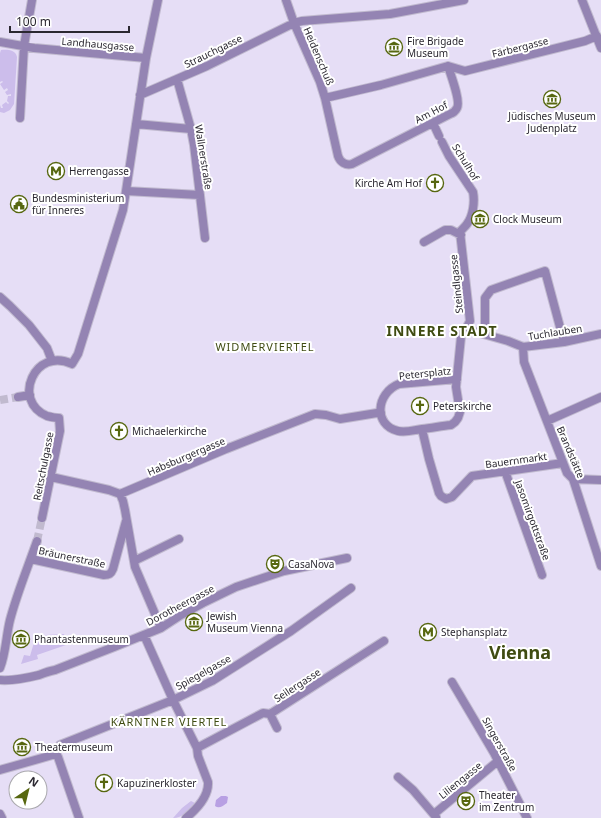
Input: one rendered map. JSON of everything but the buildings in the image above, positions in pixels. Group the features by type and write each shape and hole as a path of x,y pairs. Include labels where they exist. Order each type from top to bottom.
{"street":[{"path":"20,118 24,46 32,0"},
{"path":"18,397 30,395 30,380 33,374 43,364 61,360 72,364 78,354 122,210 146,58 158,0"},
{"name":"Heidenschuß","path":"286,0 294,23 320,82 325,98"},
{"name":"Strauchgasse","path":"140,95 294,23 302,21 390,14 464,0"},
{"path":"582,0 601,48"},
{"name":"Färbergasse","path":"448,66 465,71 584,41 597,36"},
{"name":"Landhausgasse","path":"0,42 34,48 146,58"},
{"path":"325,98 381,85 448,66"},
{"name":"Am Hof","path":"325,98 338,156 341,162 347,165 352,164 450,114 457,108 458,102 448,66"},
{"name":"Wallnerstraße","path":"177,79 194,145 205,238"},
{"name":"Schulhof","path":"433,123 448,156 473,192 475,199 472,214 460,232 461,235"},
{"path":"136,124 191,129"},
{"path":"126,191 200,195"},
{"path":"424,242 445,230 451,230 461,235"},
{"name":"Steindlgasse","path":"457,379 460,337 470,321 461,235"},
{"path":"485,334 485,298 491,290 544,270 564,342"},
{"path":"0,297 29,325 47,348 52,361"},
{"name":"Tuchlauben","path":"466,329 508,341 523,347 564,342 601,334"},
{"name":"Brandstätte","path":"523,347 524,362 567,473 572,479 601,566"},
{"name":"Petersplatz","path":"457,379 456,388 460,412 458,418 451,425 404,432 393,430 383,420 380,406 382,399 386,392 394,386 398,384 457,379"},
{"name":"Reitschulgasse","path":"30,395 34,406 38,410 49,417 59,418 60,431 42,518"},
{"path":"547,421 601,396"},
{"name":"Habsburgergasse","path":"120,494 226,449 316,414 340,419 381,413"},
{"name":"Bauernmarkt","path":"422,429 439,493 446,499 452,497 472,476 563,463"},
{"name":"Jasomirgottstraße","path":"505,472 542,575"},
{"path":"51,477 109,490 120,494 123,501 135,567 161,628"},
{"path":"572,479 601,480"},
{"name":"Bräunerstraße","path":"31,558 109,575 113,569 126,517"},
{"path":"592,539 601,538"},
{"path":"134,561 180,539"},
{"path":"0,668 12,614 37,541"},
{"name":"Dorotheergasse","path":"0,680 18,679 55,670 144,635 161,628 181,615 236,587 284,571 347,558"},
{"name":"Spiegelgasse","path":"56,754 60,745 173,700 212,681 291,631 351,588"},
{"path":"144,635 173,700 197,748 198,756 208,782 207,791 201,803 186,818"},
{"name":"Seilergasse","path":"197,748 263,712 270,714 384,641"},
{"name":"Singerstraße","path":"452,682 498,761 527,818"},
{"path":"270,714 278,728"},
{"path":"0,770 56,754 79,818"},
{"name":"Liliengasse","path":"435,816 498,761"},
{"path":"398,777 412,790 435,816"},
{"path":"0,814 2,818"}],"shaded area":[{"path":"1,50 13,51 17,57 14,104 10,110 4,113 0,112 0,105 1,108 3,108 2,105 6,102 8,104 9,103 7,101 8,96 11,96 11,94 7,95 5,92 8,90 7,88 4,90 0,84 3,82 0,82"},
{"path":"64,634 66,645 37,655 38,659 21,664 24,655 30,656 36,636 42,637 46,635"},
{"path":"221,796 228,797 227,803 221,807 216,807 216,800"},
{"path":"191,801 195,803 188,811 180,817 173,818 182,808"}],"tunnel":[{"path":"0,400 18,397"},
{"path":"37,541 42,518"}],"place":[{"name":"Fire Brigade Museum","path":"394,47"},
{"name":"Jüdisches Museum Judenplatz","path":"552,99"},
{"name":"Herrengasse","path":"56,171"},
{"name":"Kirche Am Hof","path":"435,183"},
{"name":"Bundesministerium für Inneres","path":"19,204"},
{"name":"Clock Museum","path":"480,219"},
{"name":"Peterskirche","path":"420,406"},
{"name":"Michaelerkirche","path":"119,431"},
{"name":"CasaNova","path":"275,564"},
{"name":"Jewish Museum Vienna","path":"194,622"},
{"name":"Stephansplatz","path":"428,632"},
{"name":"Phantastenmuseum","path":"21,639"},
{"name":"Theatermuseum","path":"22,747"},
{"name":"Kapuzinerkloster","path":"104,783"},
{"name":"Theater im Zentrum","path":"466,801"}],"district":[{"name":"INNERE STADT","path":"442,330"},
{"name":"WIDMERVIERTEL","path":"265,346"},
{"name":"Vienna","path":"520,652"},
{"name":"KÄRNTNER VIERTEL","path":"169,721"}]}
